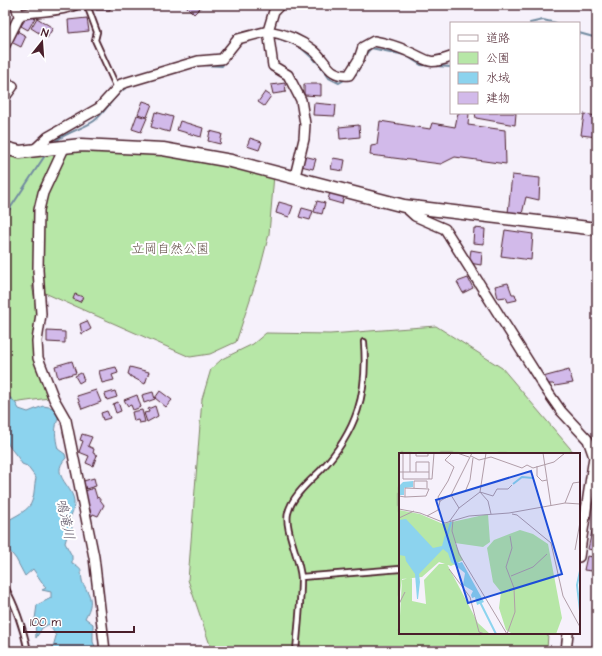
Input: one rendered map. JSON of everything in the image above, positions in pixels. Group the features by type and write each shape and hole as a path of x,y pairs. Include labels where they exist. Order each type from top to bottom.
{"street":[{"path":"5,44 19,16 16,5"},
{"path":"19,16 36,11 56,12 75,5"},
{"path":"280,5 274,11 268,36 273,66 288,74 301,100 305,124 295,176"},
{"path":"34,150 48,138 98,108 121,84 198,61 222,59 238,39 288,35 313,49 332,71 339,76 349,75 359,59 363,47 374,41 408,51 426,61 437,62 450,57"},
{"path":"5,97 12,86"},
{"path":"5,148 20,152 92,145 163,149 231,161 295,176 404,206 597,229"},
{"path":"61,147 43,193 39,210 38,270 41,314 37,341 38,358 54,398 66,420 94,557 105,651"},
{"path":"404,206 415,216 445,229 545,388 561,411 588,440 594,457 580,550"},
{"path":"566,651 568,634"}],"lane":[{"path":"87,5 97,32 95,40 117,88"},
{"path":"296,651 301,577 297,553 287,526 287,514 291,503 328,463 357,414 366,368 364,342"},
{"path":"301,577 399,569"},
{"path":"5,587 15,604 23,626 28,651"}],"green space":[{"name":"立岡自然公園","path":"70,149 119,151 190,158 274,175 269,234 260,269 236,342 210,354 190,357 32,286 37,308 37,325 49,398 5,404 5,152"},
{"path":"436,326 502,368 574,453 399,453 399,634 548,634 547,651 212,651 188,580 202,399 211,369 222,359 253,344 266,333 330,334"}],"water":[{"name":"鳴滝川","path":"5,393 15,402 19,409 28,412 43,406 55,408 59,416 57,420 56,440 58,449 65,454 66,458 61,464 61,476 71,492 74,504 70,518 73,531 67,536 65,543 72,556 72,563 81,570 82,582 90,597 90,607 85,618 93,624 93,642 97,651 45,651 53,647 56,636 49,624 42,628 36,638 35,619 37,605 51,598 51,592 42,590 46,588 33,569 25,576 16,559 5,545 7,521 22,512 31,504 34,495 36,478 27,466 22,464 6,441 4,427"}],"building":[{"path":"96,5 110,5 110,10 96,10"},
{"path":"185,5 201,5 202,6 194,14"},
{"path":"28,15 35,18 28,30 21,26"},
{"path":"37,18 53,28 47,38 31,28"},
{"path":"87,18 89,31 69,33 68,20"},
{"path":"17,31 26,36 21,47 11,42"},
{"path":"7,73 14,81 5,88 5,75"},
{"path":"285,83 286,92 273,94 271,85"},
{"path":"304,84 321,84 321,96 304,95"},
{"path":"265,92 271,96 264,106 258,102"},
{"path":"143,101 152,104 147,117 138,114"},
{"path":"314,103 336,105 335,116 313,115"},
{"path":"155,112 173,117 169,132 151,127"},
{"path":"458,114 469,114 468,125 505,130 506,164 455,157 441,164 370,155 371,146 377,145 380,121 430,129 432,123 455,127"},
{"path":"475,114 516,114 515,125 476,118"},
{"path":"584,114 597,116 597,137 581,135"},
{"path":"137,115 147,118 141,132 132,129"},
{"path":"180,121 203,128 201,137 177,130"},
{"path":"359,125 360,137 340,139 339,127"},
{"path":"210,131 222,134 220,144 208,141"},
{"path":"250,138 262,142 259,150 247,146"},
{"path":"304,156 316,159 313,169 301,166"},
{"path":"333,158 345,160 343,171 331,169"},
{"path":"512,175 540,178 539,200 526,197 522,214 508,213"},
{"path":"330,192 344,196 342,204 328,200"},
{"path":"317,201 325,203 322,214 314,212"},
{"path":"279,202 293,206 289,217 276,213"},
{"path":"302,208 313,211 310,220 299,217"},
{"path":"474,228 485,229 484,244 473,243"},
{"path":"505,230 533,234 531,260 501,256"},
{"path":"471,250 482,252 481,265 469,263"},
{"path":"468,278 473,288 463,293 457,282"},
{"path":"508,283 512,294 515,294 517,300 508,302 506,297 498,298 495,286"},
{"path":"75,294 83,297 80,302 73,299"},
{"path":"87,321 91,329 82,334 80,324"},
{"path":"47,331 65,332 65,343 47,342"},
{"path":"72,361 76,373 58,378 55,366"},
{"path":"116,367 118,373 112,375 114,380 102,383 99,371"},
{"path":"130,367 149,372 145,384 128,374"},
{"path":"569,370 573,383 555,386 553,384 546,384 543,377"},
{"path":"81,373 84,380 79,383 75,376"},
{"path":"96,390 101,402 82,409 77,396"},
{"path":"115,391 117,397 107,400 105,394"},
{"path":"160,391 172,400 166,407 155,398"},
{"path":"153,392 155,399 144,403 142,395"},
{"path":"137,395 141,407 133,410 131,405 128,406 124,400"},
{"path":"118,402 121,411 116,413 113,404"},
{"path":"155,406 158,416 147,422 144,413 149,412 148,409"},
{"path":"142,410 145,422 139,423 138,420 134,421 132,412"},
{"path":"107,411 110,418 103,420 101,413"},
{"path":"82,434 92,437 88,446 94,449 93,453 97,455 93,466 86,463 89,456 79,452 83,441 80,440"},
{"path":"94,478 96,486 82,490 80,482"},
{"path":"94,488 97,498 98,497 104,505 98,516 93,514 92,516 90,515 91,513 86,499 79,493"},
{"path":"592,531 597,532 597,551 588,549"},
{"path":"587,556 594,557 592,571 584,570"}],"waterway":[{"path":"534,22 543,20 552,22"},
{"path":"580,33 597,38"},
{"path":"275,37 299,46 319,64 329,78 339,83 348,78"},
{"path":"365,55 371,48 405,55 421,65 450,67"},
{"path":"202,65 222,66 226,60"},
{"path":"352,76 356,74 361,64"},
{"path":"135,84 184,70"},
{"path":"53,144 56,140 66,134 84,127 94,121 118,94 127,87"},
{"path":"5,216 46,154"}]}
